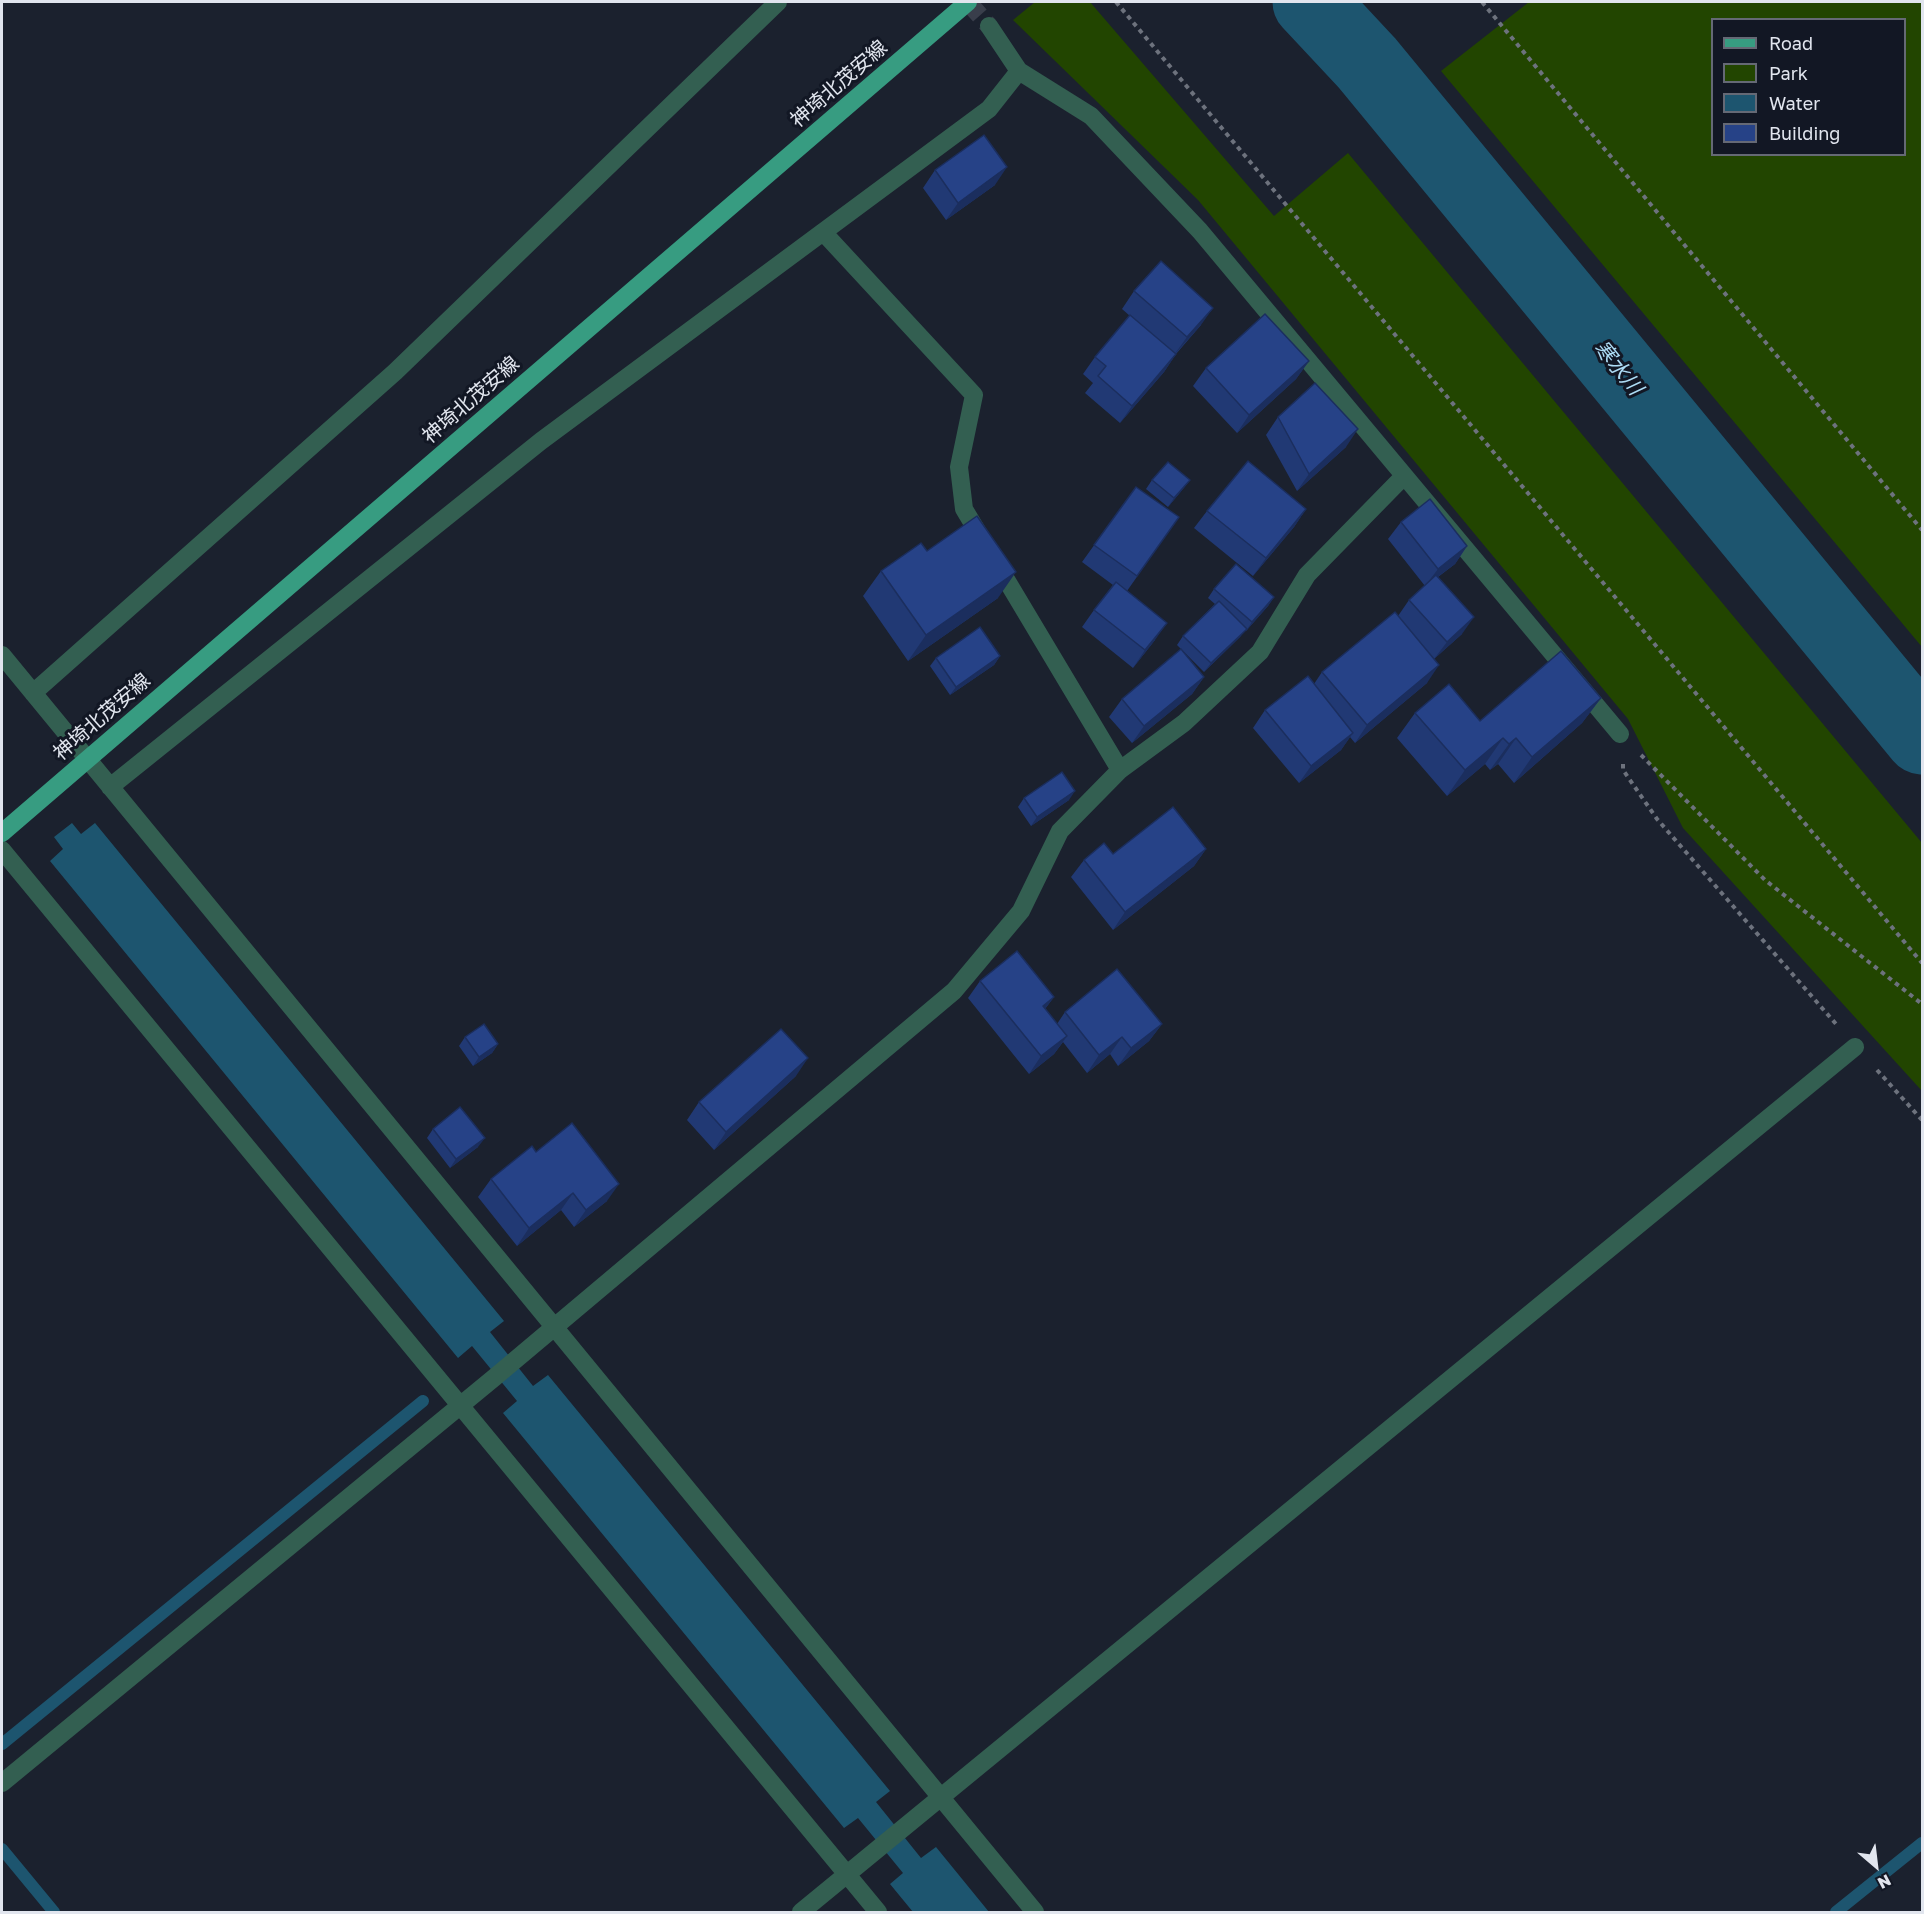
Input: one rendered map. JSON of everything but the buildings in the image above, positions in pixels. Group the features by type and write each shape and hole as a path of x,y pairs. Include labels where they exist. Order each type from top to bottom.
{"main road":[{"name":"神埼北茂安線","path":"2,833 968,2"}],"street":[{"path":"33,693 395,372 778,2"},
{"path":"989,26 1019,71 1091,116 1200,231 1403,477 1491,578 1620,734"},
{"path":"110,787 541,441 989,109 1019,71"},
{"path":"823,232 974,395 959,467 964,509 1120,770"},
{"path":"2,1783 495,1377 554,1325 954,991 1021,911 1060,831 1120,770 1184,723 1260,652 1307,575 1403,477"},
{"path":"2,655 1035,1912"},
{"path":"2,850 878,1912"},
{"path":"801,1912 1855,1047"}],"path":[{"path":"1116,2 1923,963"},
{"path":"1482,2 1923,530"},
{"path":"1620,734 1765,880 1923,1004"},
{"path":"1620,734 1623,770 1658,819 1855,1047 1923,1120"}],"green space":[{"path":"1035,2 1090,2 1274,216 1348,153 1922,843 1922,1091 1683,828 1628,719 1198,200 1013,20"},
{"path":"1529,2 1922,2 1922,647 1441,71"}],"water":[{"path":"72,823 81,834 95,823 504,1321 490,1332 533,1386 548,1375 890,1791 876,1802 921,1858 936,1847 989,1912 913,1912 890,1884 903,1873 858,1818 844,1828 503,1413 517,1401 472,1346 458,1358 50,861 63,849 54,837"}],"waterway":[{"name":"寒水川","path":"1310,2 1367,63 1922,737"},
{"path":"2,1744 423,1401"},
{"path":"1836,1912 1922,1843"},
{"path":"2,1849 54,1912"}],"tunnel":[{"path":"968,2 989,26"}]}
